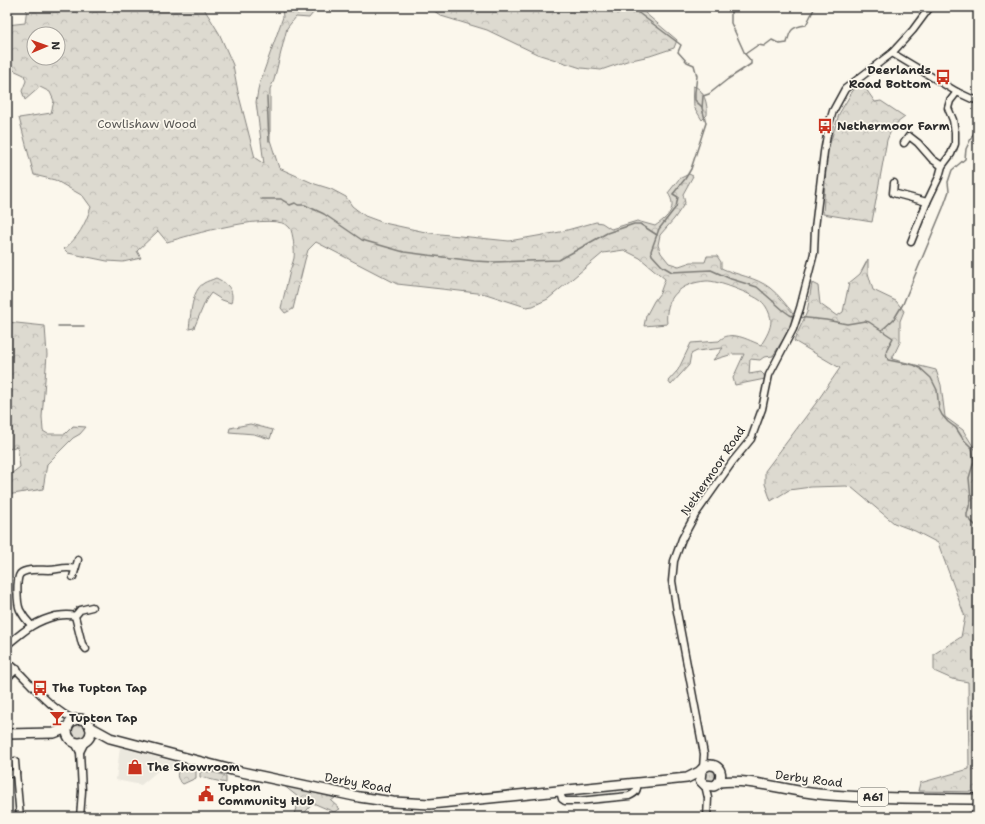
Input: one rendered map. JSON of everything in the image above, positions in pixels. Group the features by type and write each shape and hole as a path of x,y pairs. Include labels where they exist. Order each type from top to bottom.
{"highway":[{"path":"7,734 54,733 73,741 87,741 91,733 90,727 85,721 80,719 54,733"},
{"path":"70,724 67,734 73,741"},
{"name":"Derby Road","path":"90,727 110,738 232,770 359,797 393,802 430,804 687,778"},
{"name":"Derby Road","path":"87,741 110,738"},
{"path":"715,766 721,772 721,776 710,784 700,777 705,768 715,766"},
{"name":"A61","path":"687,778 705,768"},
{"name":"Derby Road","path":"721,772 734,780"},
{"name":"A61","path":"687,778 710,784"},
{"name":"Derby Road","path":"710,784 734,780 818,794 978,800"}],"street":[{"name":"Nethermoor Road","path":"705,768 704,754 672,581 674,561 682,539 702,505 751,439 762,409 769,375 793,329 814,253 815,228 823,159 829,124 833,111 846,89 892,53 913,30 930,7"},
{"path":"892,53 957,92 972,99 978,100"},
{"path":"911,242 939,177 942,166 951,154 955,144 954,126 948,108 950,101 957,92"},
{"path":"904,143 909,136 918,143 932,159 942,166"},
{"path":"894,183 893,193 927,202"},
{"path":"73,577 78,560"},
{"path":"31,626 18,606 18,580 20,574 24,571 48,570 61,567 75,569"},
{"path":"14,569 20,574"},
{"path":"75,616 80,610 92,607"},
{"path":"7,645 31,626 44,619 66,614 75,616"},
{"path":"75,616 84,647 75,649"},
{"path":"7,661 64,715 70,724"},
{"path":"7,678 17,669"},
{"path":"73,741 80,752 82,791 80,817"},
{"path":"80,752 87,741"},
{"path":"15,761 20,817"},
{"path":"7,774 16,773"},
{"path":"707,817 710,784"}],"shaded area":[{"path":"120,747 177,763 176,769 159,770 141,785 116,780"}],"green space":[{"name":"Cowlishaw Wood","path":"27,7 203,7 219,33 233,65 238,92 255,158 264,164 256,102 259,85 283,17 282,8 304,7 313,13 309,18 296,17 287,28 274,80 270,89 270,140 279,168 315,184 331,189 346,197 352,206 365,216 384,223 430,233 509,241 560,232 596,222 602,223 611,229 637,221 655,226 667,216 672,208 671,198 668,193 679,179 689,174 693,176 683,194 685,203 660,235 658,245 661,253 669,263 679,266 691,262 705,262 707,256 717,256 721,262 721,268 759,281 773,291 793,313 791,326 773,356 764,357 760,360 750,359 749,374 761,372 765,379 735,385 733,378 744,354 733,354 713,360 723,348 697,351 691,354 689,365 671,385 668,381 678,370 691,343 719,341 728,336 734,336 745,338 761,345 771,323 768,309 763,303 757,298 726,285 711,281 697,282 682,288 671,299 668,306 667,324 644,326 646,316 660,293 665,279 640,258 624,250 603,253 548,299 533,306 526,307 486,294 397,284 316,242 308,250 293,309 285,313 281,308 294,258 293,238 290,228 282,223 268,221 251,222 211,230 167,242 158,231 137,251 141,258 123,262 107,261 68,253 64,249 80,231 91,207 83,196 55,180 34,175 19,118 51,113 54,101 50,92 40,87 25,100 22,91 26,81 24,75 7,67 7,25 25,23"},
{"path":"429,7 638,7 677,40 674,48 650,56 627,61 601,70 581,68 537,54 487,30 441,16"},
{"path":"861,82 875,102 881,101 905,117 893,126 887,140 872,222 823,214 827,153 839,114 852,92"},
{"path":"693,86 697,87 703,93 706,102 707,115 702,120 694,107"},
{"path":"868,259 868,273 873,290 896,301 904,311 900,321 900,342 892,359 936,370 941,385 945,417 963,430 978,454 978,792 918,791 920,783 969,769 968,682 952,679 934,671 934,654 961,637 965,617 938,543 915,531 894,523 851,487 811,487 789,490 771,501 765,484 765,471 816,403 840,368 794,341 807,312 812,283 818,286 820,304 837,316 843,312 849,283 860,274"},
{"path":"216,278 224,282 231,291 231,303 222,300 211,293 206,300 194,328 189,329 192,304 196,292 204,283"},
{"path":"7,322 45,326 47,355 42,417 43,431 48,434 65,434 73,426 86,427 47,464 43,489 7,495 7,477 20,467 17,446 7,450"},
{"path":"250,424 273,430 270,439 254,434 229,432 230,428"},
{"path":"79,723 85,726 88,732 85,738 79,741 73,738 70,732 73,726"},
{"path":"188,766 196,768 196,778 183,784 179,781 177,776 178,771 179,769"},
{"path":"710,768 718,772 715,782 705,782 703,773"},
{"path":"202,771 226,776 226,783 200,777 200,773"},
{"path":"283,785 335,798 331,801 340,809 334,812 313,803 302,816 293,817 298,797"}],"waterway":[{"path":"617,7 617,10 623,9 636,11 681,45 678,52 687,62 694,65 697,76 695,100 702,107"},
{"path":"731,7 731,23 745,54"},
{"path":"795,317 783,310 757,287 731,279 711,270 672,272 662,266 652,255 651,251 659,229 676,207 678,197 673,194 691,169 706,123 702,108 703,96 709,94 751,64 751,61 745,54 758,45 764,46 772,40 780,44 787,43 792,30 806,25 815,7"},
{"path":"267,97 269,141"},
{"path":"882,330 894,319 903,304 943,208 949,191 948,182 952,170 965,159 966,149 978,124"},
{"path":"261,199 281,199 290,205 295,203 298,205 305,205 324,214 362,240 404,252 474,261 494,262 559,260 607,233 634,224 640,224 657,235"},
{"path":"798,317 847,324 865,321 869,322 893,338 888,346 888,360 914,365 920,368 931,378 937,390 939,409 942,415 956,428 963,439 972,448 974,461 969,478 971,499 967,517 978,528"},
{"path":"58,326 84,326"},
{"path":"967,817 967,814 978,809"}],"place":[{"name":"Deerlands Road Bottom","path":"943,77"},
{"name":"Nethermoor Farm","path":"825,126"},
{"name":"The Tupton Tap","path":"40,688"},
{"name":"Tupton Tap","path":"57,718"},
{"name":"The Showroom","path":"135,767"},
{"name":"Tupton Community Hub","path":"206,794"}]}
